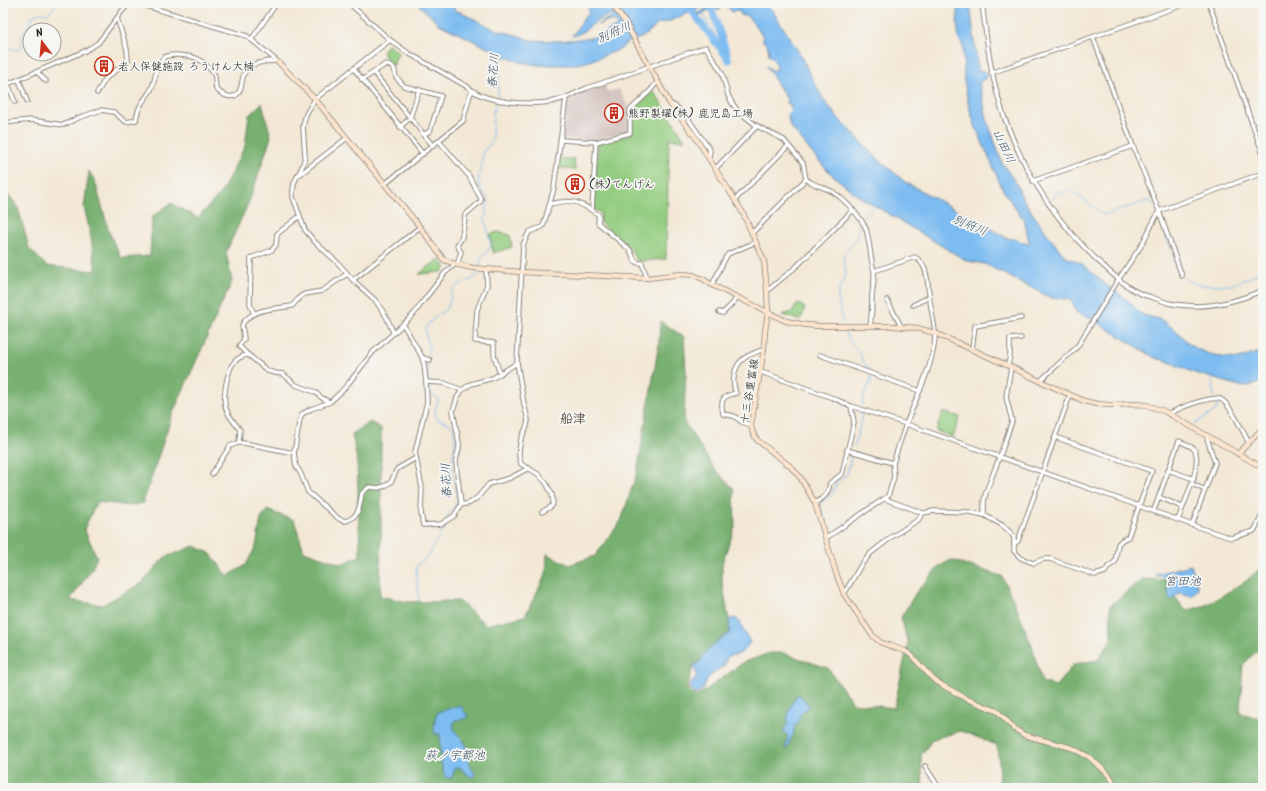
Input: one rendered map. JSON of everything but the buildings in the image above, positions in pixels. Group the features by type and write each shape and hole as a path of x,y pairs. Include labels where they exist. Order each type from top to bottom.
{"street":[{"path":"3,86 86,51 98,43 123,10 136,3 246,36 277,61 315,99 420,227 444,260 473,268 521,272 647,278 673,275 693,276 703,279 712,285 786,320 806,325 901,326 917,328 935,333 1010,366 1070,395 1096,404 1146,405 1164,411 1263,468"},
{"path":"251,40 277,3"},
{"path":"346,3 351,4 390,40 408,53 414,55 440,72 468,86 472,91 484,96 510,102 550,102 566,98 576,92 706,47 722,73 728,95 732,104 738,111 757,126 784,140 803,163 806,179 812,184 834,192 854,210 863,222 866,230 875,277 872,292 873,305 870,326"},
{"name":"十三谷重富線","path":"611,3 637,44 670,104 694,134 735,200 764,261 768,312 761,372 751,424 752,431 757,440 797,473 815,503 836,573 844,594 872,635 880,642 905,651 911,655 933,679 967,699 997,711 1015,729 1024,735 1067,746 1080,752 1098,764 1111,778 1116,788"},
{"path":"982,3 988,54 1004,118 1033,181 1048,204 1095,259 1118,280 1136,292 1169,303 1197,306 1226,303 1263,290"},
{"path":"992,73 1188,3"},
{"path":"1209,3 1263,154"},
{"path":"97,93 106,78 128,61 127,49 117,18"},
{"path":"1093,37 1182,276"},
{"path":"390,40 315,99 306,114 303,126 305,156 303,165 294,183 293,197 305,230 311,238 375,300 386,316 393,332"},
{"path":"3,123 31,120 63,125 101,110 114,112 123,120 131,122 136,120 142,102 147,97 153,86 160,62 165,57 171,55 197,58 213,73 216,89 224,96 230,97 238,93 240,90 243,75 250,66 277,61"},
{"path":"362,80 386,64 394,68 396,77 404,86 441,96 430,131 424,135"},
{"path":"354,69 423,154"},
{"path":"38,72 46,81"},
{"path":"374,73 433,146"},
{"path":"19,80 27,101"},
{"path":"560,140 596,142 630,133 630,110 658,82"},
{"path":"8,84 15,102"},
{"path":"400,127 410,118 419,90"},
{"path":"385,184 463,121 472,91"},
{"path":"542,512 552,506 552,494 546,483 538,474 521,464 518,456 521,439 528,426 517,364 522,245 529,232 542,227 550,204 554,188 566,98"},
{"path":"716,168 757,126"},
{"path":"298,176 347,138"},
{"path":"416,458 397,469 391,482 385,486 378,488 369,487 362,493 360,509 350,520 346,522 339,519 308,492 303,478 296,466 294,453 302,414 330,402 348,384 373,352 414,314 446,273 458,262 461,252 458,245 462,237 465,215 481,201 481,199 469,176 439,141"},
{"path":"592,210 596,142"},
{"path":"735,200 788,146"},
{"path":"1033,181 1133,146"},
{"path":"1040,381 1077,347 1118,280 1142,246 1158,211 1263,173"},
{"path":"752,233 806,179"},
{"path":"550,204 572,201 584,204 599,215 598,223 630,250 635,261 642,263 647,278"},
{"path":"767,291 797,266 854,210"},
{"path":"254,314 250,304 251,258 272,250 276,245 277,234 300,216"},
{"path":"353,280 420,227"},
{"path":"712,285 728,254 756,242"},
{"path":"826,538 888,496 894,477 893,462 934,351 935,333 926,269 921,261 915,258 874,271"},
{"path":"485,268 487,285 477,310 476,341 494,343 494,354 500,374"},
{"path":"330,402 315,392 296,385 283,374 268,371 247,355 239,346 244,339 242,325 248,317 266,310 292,306 301,296 322,291 347,274"},
{"path":"719,312 723,313 737,297"},
{"path":"913,305 929,297"},
{"path":"887,300 901,326"},
{"path":"972,349 975,326 1021,318"},
{"path":"403,324 424,358 427,402 415,452 422,488 421,513 423,525 441,524 454,516 461,505 456,460 460,448 453,411 457,398 462,390 471,384 493,378 517,364"},
{"path":"984,515 984,501 986,492 1012,421 1006,397 1010,366 1010,339 1021,338"},
{"path":"751,424 742,422 734,416 723,414 721,405 723,399 730,394 736,393 734,387 735,374 741,361 764,349"},
{"path":"239,443 240,430 229,416 225,407 225,395 229,373 232,366 241,356 247,355"},
{"path":"820,355 920,390"},
{"path":"424,358 430,360"},
{"path":"761,372 851,406 1000,456 1231,538 1254,531 1263,514"},
{"path":"426,382 444,383 462,390"},
{"path":"1014,544 1018,541 1070,395"},
{"path":"1169,414 1178,409 1207,400 1220,399 1224,401 1231,410 1248,443"},
{"path":"815,503 825,497 829,491 830,483 842,474 854,422 851,406"},
{"path":"1238,454 1263,428"},
{"path":"1192,525 1215,463 1206,435"},
{"path":"885,499 923,513 934,511 969,512 984,515 1009,531 1014,538 1014,551 1019,557 1028,562 1033,563 1044,559 1050,559 1095,575 1105,572 1108,567 1115,562 1118,544 1128,537 1152,471 1055,437"},
{"path":"1154,510 1179,441 1193,449 1197,456 1194,479 1178,520"},
{"path":"212,474 230,446 239,443 294,453"},
{"path":"847,450 893,462"},
{"path":"461,505 470,503 478,497 489,484 510,478 529,468"},
{"path":"1168,470 1194,479"},
{"path":"1192,484 1205,490"},
{"path":"1159,497 1182,507"},
{"path":"844,594 861,565 871,553 893,536 918,520 923,513"},
{"path":"925,766 939,788"}],"shaded area":[{"path":"604,84 607,92 619,89 629,109 628,132 593,141 562,139 568,100 571,96"}],"green space":[{"path":"388,45 400,53 395,59 394,65 390,66 382,50"},
{"path":"652,91 685,140 669,139 666,259 642,261 636,260 631,249 600,223 601,213 594,209 598,142 632,134 630,122 631,111"},
{"path":"262,103 271,137 249,202 226,252 232,281 172,415 143,503 130,506 97,502 84,529 97,557 92,569 70,600 102,605 142,583 164,558 194,546 210,553 228,576 246,565 256,546 261,519 267,510 294,520 304,551 341,564 360,556 357,461 352,434 370,422 381,428 380,596 408,602 459,601 486,625 525,616 546,574 547,554 569,565 595,556 621,521 637,472 659,343 660,321 684,337 686,372 684,422 714,468 734,489 735,527 722,563 722,581 730,632 719,640 706,653 701,661 694,664 687,687 695,697 744,662 770,653 783,653 828,668 853,703 894,708 908,644 901,617 917,591 940,566 951,560 1002,576 1033,649 1042,682 1056,686 1074,664 1098,660 1111,639 1110,606 1142,579 1167,580 1168,593 1172,600 1175,597 1186,611 1206,605 1245,582 1263,566 1263,644 1243,665 1240,713 1263,719 1263,788 998,788 1000,774 997,745 961,731 933,739 921,755 923,788 3,788 3,188 18,207 29,248 47,266 96,271 90,232 84,207 89,171 95,181 109,232 121,258 150,256 152,217 171,203 198,218 222,191 245,146 249,115"},
{"path":"560,158 574,159 575,170 559,168"},
{"path":"498,232 510,235 512,247 493,253 490,234"},
{"path":"439,259 444,264 445,268 442,272 419,274"},
{"path":"798,303 805,308 802,317 799,320 782,315 792,312"},
{"path":"943,412 960,417 953,437 936,431"}],"water":[{"path":"421,3 450,3 456,11 461,12 494,29 529,40 557,41 591,38 619,25 614,21 607,21 597,25 622,10 622,8 596,22 579,34 572,36 589,12 588,9 590,6 601,3 765,3 772,10 798,51 823,99 839,119 876,157 905,182 1007,238 1027,244 1030,243 1024,218 1020,215 1003,190 976,128 969,107 964,81 963,46 959,40 956,3 970,3 978,71 985,71 987,77 979,83 987,119 1002,163 1016,183 1022,197 1035,217 1054,243 1066,257 1081,263 1105,284 1130,302 1137,311 1143,315 1165,322 1197,349 1214,356 1238,359 1263,350 1263,381 1244,387 1192,372 1167,361 1155,358 1092,319 1076,312 1073,303 1068,299 1051,298 985,264 967,261 857,195 829,172 790,126 788,117 791,109 790,105 787,103 787,99 766,66 772,70 777,70 773,58 769,55 768,46 763,41 763,36 753,22 745,15 742,16 739,11 732,12 726,6 720,7 720,10 712,9 698,16 694,16 706,9 704,6 670,21 658,24 643,37 626,43 621,49 598,58 583,63 567,65 538,65 520,62 504,56 501,60 497,52 439,24 419,5"},
{"name":"宮田池","path":"1191,565 1198,588 1192,596 1179,593 1172,600 1169,600 1167,580 1164,577 1156,576 1156,574"},
{"path":"733,618 737,619 750,642 742,652 728,657 724,667 720,668 707,679 704,688 695,695 690,686 697,675 694,668 695,665 701,661 703,655 728,634 730,631 729,620"},
{"path":"798,694 805,700 809,707 801,713 786,750 785,747 788,736 783,731 788,724 790,708"},
{"name":"萩ノ宇都池","path":"461,705 464,712 468,715 466,719 455,720 454,727 464,742 475,776 473,778 458,767 455,768 452,778 448,778 445,777 441,763 440,734 435,734 434,728 438,712"}],"waterway":[{"path":"3,46 17,50 23,47 22,37 32,16 40,13 48,14 57,3"},
{"name":"別府川","path":"710,3 727,54"},
{"name":"別府川","path":"685,8 688,6 729,60"},
{"path":"699,7 729,60"},
{"name":"春花川","path":"498,97 498,82 501,60"},
{"name":"春花川","path":"479,266 482,256 487,252 491,245 485,219 488,202 487,197 480,188 478,179 481,170 483,151 490,145 492,140 493,112 496,103"},
{"path":"1052,200 1059,190 1063,193 1068,188 1104,215 1150,200 1156,209"},
{"path":"863,217 876,205"},
{"path":"1159,216 1179,272"},
{"path":"843,323 838,297 838,292 846,273 843,259 845,253 857,237 859,223"},
{"name":"春花川","path":"428,379 427,358 429,347 425,330 430,322 446,309 454,289 476,277 479,270"},
{"path":"1185,279 1198,285 1232,285 1263,271"},
{"path":"845,330 849,340 860,354 863,362 871,371"},
{"path":"862,405 864,395 871,381 871,376"},
{"path":"1211,378 1215,397"},
{"name":"春花川","path":"429,386 430,393 438,399 435,410 437,419 451,425 454,433 452,473 457,501 452,511 447,516 447,519"},
{"path":"1195,424 1217,409 1217,403"},
{"path":"854,446 862,419 860,412"},
{"path":"829,533 820,504 832,494 837,482 847,474 852,453"},
{"name":"春花川","path":"419,600 416,568 418,564 430,555 433,546 447,522"}],"place":[{"name":"老人保健施設 ろうけん大楠","path":"104,66"},
{"name":"熊野製罐(株) 鹿児島工場","path":"614,113"},
{"name":"(株)てんげん","path":"575,184"}],"district":[{"name":"船津","path":"573,418"}],"water label":[{"name":"山田川","path":"1004,146"}]}
